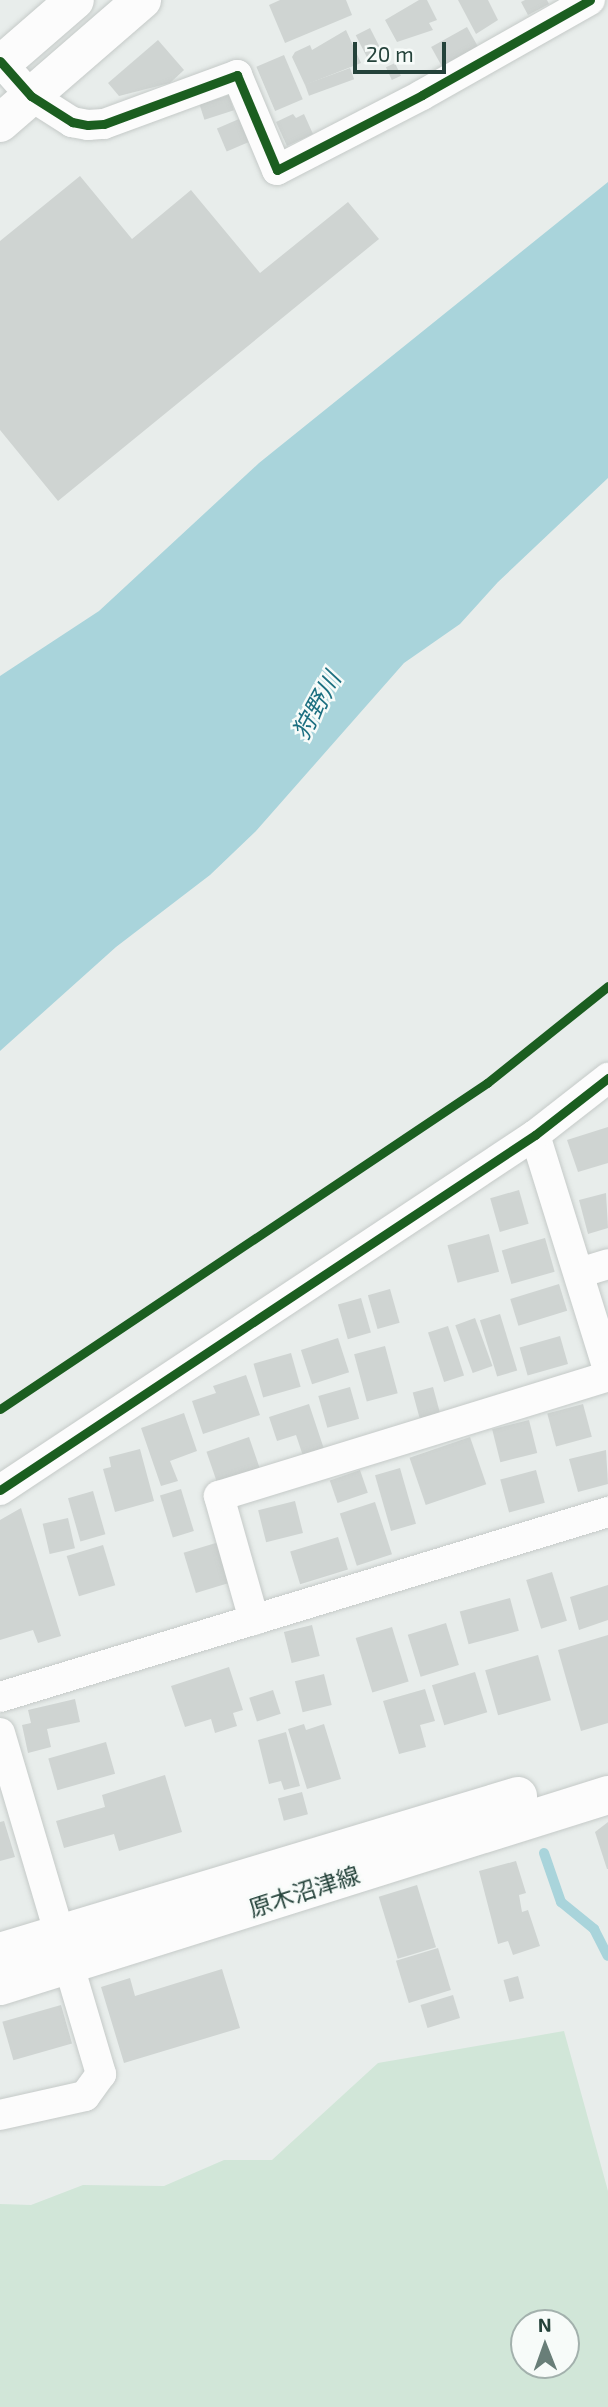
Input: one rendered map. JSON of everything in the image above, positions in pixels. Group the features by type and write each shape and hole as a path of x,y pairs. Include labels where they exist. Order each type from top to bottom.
{"main road":[{"path":"1,63 75,0"},
{"path":"0,123 142,0"},
{"name":"原木沼津線","path":"0,1986 65,1949 608,1769"},
{"name":"原木沼津線","path":"0,1952 65,1949 608,1795"}],"street":[{"path":"1,63 31,96 72,122 104,124 237,75 277,170 422,95 590,0"},
{"path":"0,1490 535,1135 608,1078"},
{"path":"535,1135 608,1370"},
{"path":"579,1273 608,1264"},
{"path":"254,1620 219,1496 608,1376"},
{"path":"0,1697 608,1512"},
{"path":"0,1733 101,2074 85,2096 0,2115"}],"green space":[{"path":"564,2031 608,2191 608,2407 0,2407 0,2204 31,2205 83,2185 164,2186 224,2160 272,2160 378,2063"}],"water":[{"name":"狩野川","path":"608,182 608,478 498,582 460,624 404,663 256,831 210,875 116,947 0,1051 0,676 99,611 259,463"}],"building":[{"path":"280,0 346,0 352,15 285,43 269,5"},
{"path":"419,0 427,0 437,20 429,23 433,30 397,42 385,20"},
{"path":"458,0 488,0 498,20 476,34"},
{"path":"547,0 549,4 528,15 521,2"},
{"path":"467,27 479,49 443,69 431,47"},
{"path":"370,28 382,52 368,59 356,35"},
{"path":"346,30 361,63 305,85 292,57 295,52 310,45 312,50"},
{"path":"158,40 184,70 170,83 119,96 108,83"},
{"path":"284,55 303,99 275,111 256,67"},
{"path":"395,63 401,76 392,80 386,67"},
{"path":"350,68 354,79 309,96 305,84"},
{"path":"229,95 234,110 204,120 200,105"},
{"path":"293,114 296,118 304,114 313,134 287,146 276,122"},
{"path":"239,119 249,142 227,151 217,128"},
{"path":"80,176 132,239 191,190 260,273 348,202 379,239 58,501 0,430 0,241"},
{"path":"608,1127 608,1163 578,1172 567,1140"},
{"path":"519,1190 529,1224 500,1232 490,1198"},
{"path":"606,1193 608,1228 588,1234 579,1200"},
{"path":"489,1234 499,1272 458,1283 447,1245"},
{"path":"545,1238 555,1272 511,1284 502,1250"},
{"path":"559,1284 567,1311 518,1326 510,1299"},
{"path":"390,1289 400,1323 378,1329 368,1295"},
{"path":"361,1298 371,1333 348,1339 338,1305"},
{"path":"500,1314 517,1370 497,1377 480,1320"},
{"path":"475,1318 492,1366 473,1373 455,1325"},
{"path":"448,1326 464,1375 444,1382 428,1332"},
{"path":"560,1336 568,1364 528,1375 520,1348"},
{"path":"338,1338 349,1372 312,1384 301,1350"},
{"path":"385,1346 398,1393 367,1402 354,1354"},
{"path":"291,1353 301,1387 263,1397 254,1364"},
{"path":"246,1375 260,1415 203,1434 192,1401 216,1393 213,1386"},
{"path":"350,1387 359,1419 327,1428 318,1396"},
{"path":"433,1387 440,1413 420,1419 413,1392"},
{"path":"309,1404 324,1449 303,1456 296,1435 277,1441 269,1417"},
{"path":"583,1404 592,1437 556,1446 547,1414"},
{"path":"184,1413 197,1451 170,1461 178,1481 161,1486 141,1428"},
{"path":"529,1420 537,1453 500,1462 492,1429"},
{"path":"249,1437 260,1469 218,1484 206,1452"},
{"path":"470,1437 486,1484 426,1505 409,1458"},
{"path":"140,1449 154,1501 115,1512 103,1469 111,1467 109,1457"},
{"path":"606,1450 608,1484 578,1492 569,1459"},
{"path":"400,1468 416,1524 391,1531 375,1475"},
{"path":"360,1470 368,1493 338,1503 330,1480"},
{"path":"536,1470 545,1503 509,1512 500,1480"},
{"path":"181,1489 194,1531 173,1538 160,1495"},
{"path":"93,1491 105,1534 80,1541 68,1498"},
{"path":"295,1501 303,1533 266,1542 258,1510"},
{"path":"375,1502 392,1554 357,1566 340,1513"},
{"path":"21,1508 61,1636 38,1643 33,1630 0,1640 0,1520"},
{"path":"68,1518 75,1548 50,1554 43,1524"},
{"path":"338,1537 348,1570 300,1584 290,1552"},
{"path":"219,1542 231,1582 196,1593 184,1553"},
{"path":"103,1545 115,1585 79,1596 67,1556"},
{"path":"552,1572 567,1621 541,1629 526,1580"},
{"path":"608,1585 608,1620 579,1630 570,1597"},
{"path":"510,1598 519,1631 469,1644 460,1611"},
{"path":"446,1623 459,1665 421,1677 408,1635"},
{"path":"312,1625 320,1656 292,1663 284,1632"},
{"path":"392,1627 409,1682 372,1693 356,1638"},
{"path":"608,1635 608,1723 581,1731 558,1650"},
{"path":"538,1655 551,1700 498,1715 485,1670"},
{"path":"229,1667 243,1710 233,1713 237,1726 215,1733 211,1719 185,1727 171,1686"},
{"path":"475,1672 487,1712 444,1725 432,1685"},
{"path":"324,1674 332,1705 303,1712 295,1681"},
{"path":"425,1689 435,1721 420,1725 426,1747 399,1754 383,1701"},
{"path":"273,1690 281,1714 257,1722 249,1698"},
{"path":"75,1699 80,1722 47,1729 51,1747 28,1753 22,1725 31,1723 28,1710"},
{"path":"304,1724 306,1730 324,1724 341,1779 307,1789 288,1729"},
{"path":"286,1732 300,1786 284,1790 281,1781 269,1784 258,1740"},
{"path":"106,1742 115,1774 57,1790 48,1759"},
{"path":"165,1775 182,1832 119,1851 114,1834 64,1848 56,1821 105,1807 102,1795"},
{"path":"302,1792 308,1814 284,1821 278,1798"},
{"path":"4,1821 15,1857 0,1861 0,1822"},
{"path":"608,1822 608,1869 607,1869 595,1832"},
{"path":"516,1861 526,1893 519,1895 522,1912 528,1910 540,1946 513,1955 508,1941 498,1944 479,1871"},
{"path":"417,1885 436,1947 398,1959 379,1897"},
{"path":"438,1948 451,1990 409,2003 396,1961"},
{"path":"222,1969 240,2028 124,2063 101,1987 130,1978 135,1996"},
{"path":"518,1976 524,1998 509,2002 504,1980"},
{"path":"453,1995 460,2018 428,2028 420,2005"},
{"path":"61,2005 72,2043 13,2060 2,2022"}],"waterway":[{"path":"544,1853 561,1902 594,1929 608,1956"}],"cycle path":[{"path":"0,61 31,96 72,122 88,125 104,124 237,75 277,170 422,95 590,0"},
{"path":"0,1409 487,1083 608,986"},
{"path":"0,1490 535,1135 608,1078"}]}
